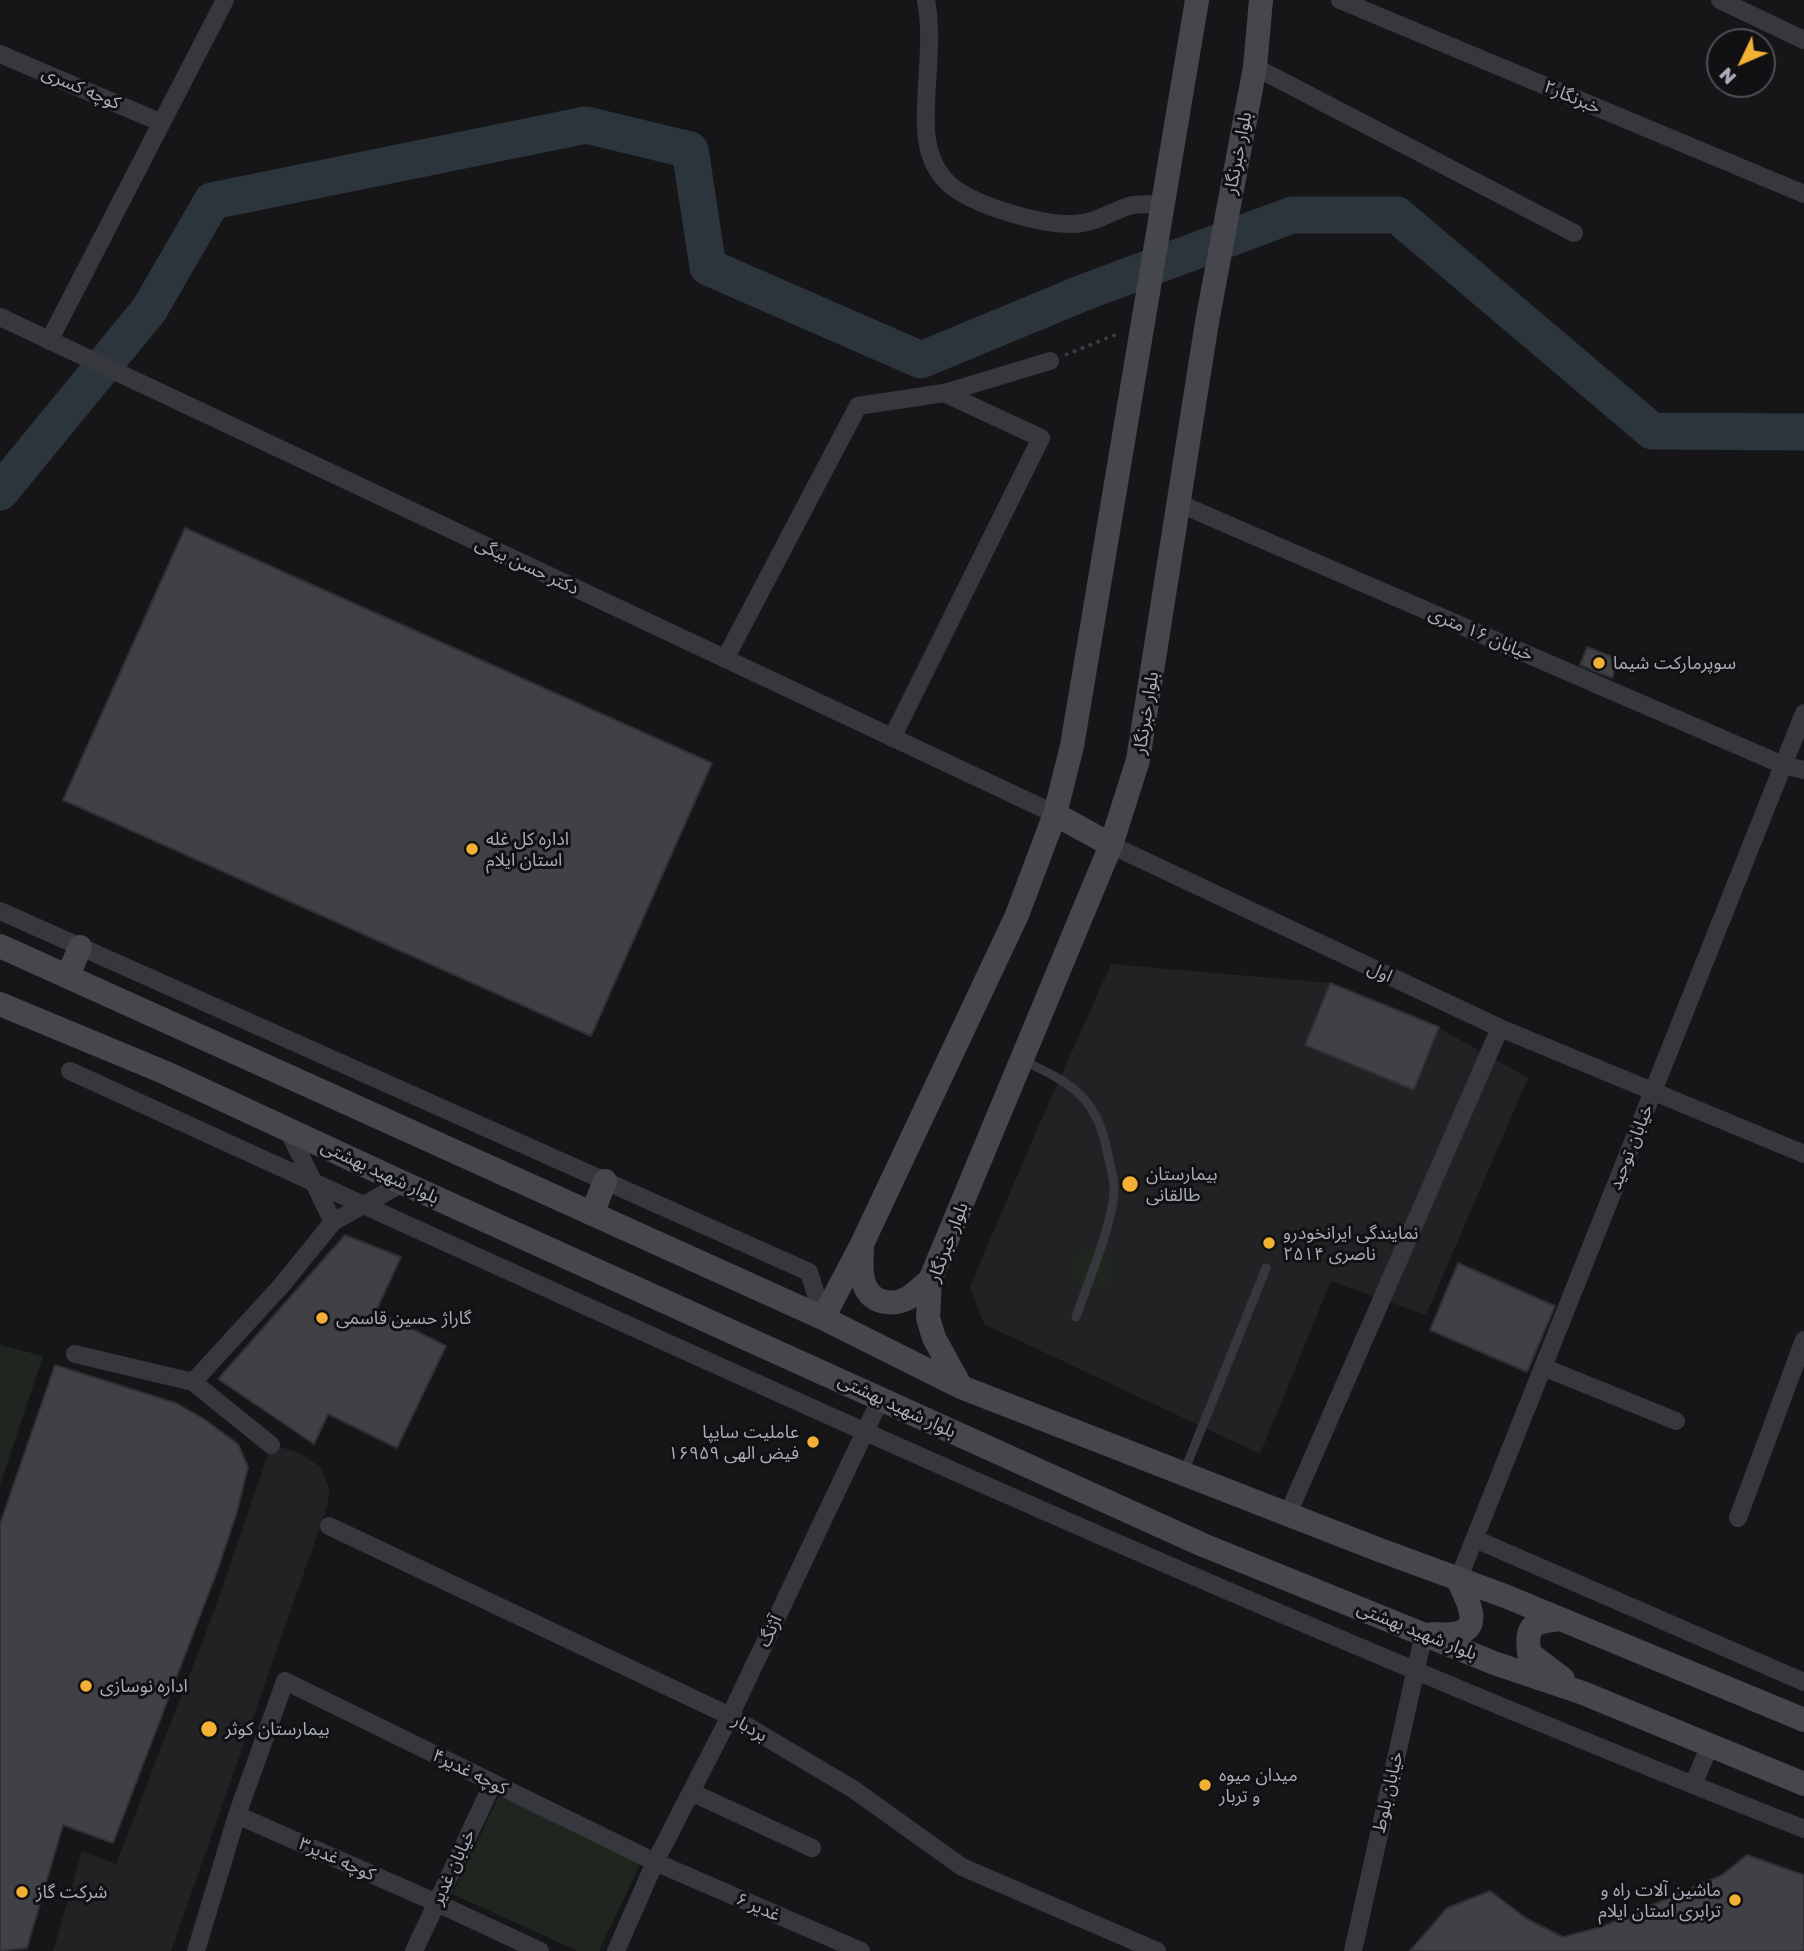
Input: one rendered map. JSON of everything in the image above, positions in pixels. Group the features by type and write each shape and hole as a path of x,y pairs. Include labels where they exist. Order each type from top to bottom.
{"main road":[{"path":"822,1318 862,1244 1017,915 1055,814 1072,746 1197,0"},
{"name":"بلوار خبرنگار","path":"961,1387 934,1338 929,1318 930,1280 1111,845 1138,760 1207,322 1255,67 1261,0"},
{"path":"1055,814 1111,845"},
{"path":"0,946 822,1318 961,1387 1560,1619 1804,1720"},
{"path":"68,976 80,947"},
{"name":"بلوار شهید بهشتی","path":"0,1004 166,1073 1203,1545 1494,1663 1583,1693 1804,1784"},
{"path":"592,1214 606,1181"},
{"path":"862,1244 861,1273 866,1289 877,1300 893,1304 908,1298 930,1280"},
{"path":"1424,1633 1448,1635 1464,1631 1471,1624 1473,1613 1458,1580"},
{"path":"1560,1619 1540,1621 1532,1626 1527,1634 1529,1653 1583,1693"}],"street":[{"path":"49,341 225,0"},
{"path":"926,0 930,58 926,131 931,159 947,182 971,199 1000,210 1035,219 1073,224 1101,219 1130,206 1161,204"},
{"name":"خبرنگار۲","path":"1340,0 1804,194"},
{"path":"1720,0 1804,40"},
{"name":"کوچه کسری","path":"0,54 162,122"},
{"path":"1255,67 1574,233"},
{"name":"دکتر حسن بیگی","path":"0,317 1055,814"},
{"path":"725,659 858,406 944,393 1051,361"},
{"path":"892,737 1041,438 944,393"},
{"name":"خیابان ۱۶ متری","path":"1178,503 1783,765 1804,770"},
{"name":"خیابان توحید","path":"1458,1580 1804,713"},
{"name":"اول","path":"1111,845 1500,1028 1804,1154"},
{"path":"0,911 808,1272 822,1318"},
{"path":"1288,1514 1500,1028"},
{"path":"71,1070 865,1431 1415,1672 1804,1829"},
{"path":"288,1130 333,1222"},
{"path":"193,1382 281,1286 333,1222 403,1183"},
{"path":"1738,1518 1804,1340"},
{"path":"75,1354 193,1382 271,1445"},
{"path":"1543,1367 1676,1421"},
{"name":"آژنگ","path":"616,1951 655,1862 730,1716 881,1398"},
{"name":"بردبار","path":"329,1526 730,1716 853,1789 962,1867 1157,1951"},
{"path":"1475,1539 1804,1682"},
{"name":"خیابان بلوط","path":"1353,1951 1424,1633"},
{"name":"کوچه غدیر۴","path":"237,1815 285,1681 655,1862"},
{"path":"1693,1786 1710,1745"},
{"name":"خیابان غدیر","path":"414,1951 493,1783"},
{"path":"691,1792 812,1848"},
{"path":"196,1951 237,1815"},
{"name":"کوچه غدیر۳","path":"237,1815 540,1951"},
{"name":"غدیر ۶","path":"655,1862 861,1951"}],"lane":[{"path":"1022,1061 1053,1074 1082,1095 1095,1111 1104,1137 1115,1190 1111,1213 1076,1317"},
{"path":"1184,1474 1266,1268"}],"path":[{"path":"1051,361 1142,324"}],"shaded area":[{"path":"1111,964 1330,983 1432,1024 1528,1078 1426,1315 1331,1281 1260,1454 984,1324 970,1287"},
{"path":"1093,1248 1108,1255 1115,1270 1108,1285 1093,1292 1078,1285 1071,1270 1078,1255"},
{"path":"0,1345 43,1356 0,1485"},
{"name":"بیمارستان کوثر","path":"271,1445 298,1452 321,1467 329,1488 328,1504 171,1951 53,1951 82,1851 116,1864 215,1609"},
{"path":"499,1796 641,1862 599,1951 578,1951 452,1894"}],"building":[{"path":"185,528 712,763 591,1036 63,800"},
{"name":"سوپرمارکت شیما","path":"1587,647 1618,659 1612,678 1580,665"},
{"path":"1330,983 1439,1027 1414,1090 1305,1045"},
{"name":"گاراژ حسین قاسمی","path":"345,1235 401,1257 376,1311 446,1346 397,1448 328,1414 314,1444 218,1379"},
{"path":"1458,1263 1555,1306 1527,1372 1430,1330"},
{"name":"اداره نوسازی","path":"55,1365 176,1403 238,1444 248,1467 237,1512 218,1569 113,1843 63,1825 27,1948 0,1951 0,1524"},
{"name":"ماشین آلات راه و ترابری استان ایلام","path":"1747,1855 1804,1875 1804,1951 1410,1951 1447,1908 1490,1891 1527,1919 1563,1937 1601,1927 1722,1875"}],"waterway":[{"path":"0,492 149,310 212,201 586,125 690,150 708,267 921,360 1085,292 1292,215 1397,215 1652,431 1804,432"}],"place":[{"name":"سوپرمارکت شیما","path":"1599,663"},
{"name":"اداره کل غله استان ایلام","path":"472,849"},
{"name":"بیمارستان طالقانی","path":"1130,1184"},
{"name":"نمایندگی ایرانخودرو ناصری ۲۵۱۴","path":"1269,1243"},
{"name":"گاراژ حسین قاسمی","path":"322,1318"},
{"name":"عاملیت سایپا ۱۶۹۵۹ فیض الهی","path":"813,1442"},
{"name":"اداره نوسازی","path":"86,1686"},
{"name":"بیمارستان کوثر","path":"209,1729"},
{"name":"میدان میوه و تربار","path":"1205,1785"},
{"name":"شرکت گاز","path":"22,1892"},
{"name":"ماشین آلات راه و ترابری استان ایلام","path":"1735,1900"}]}
